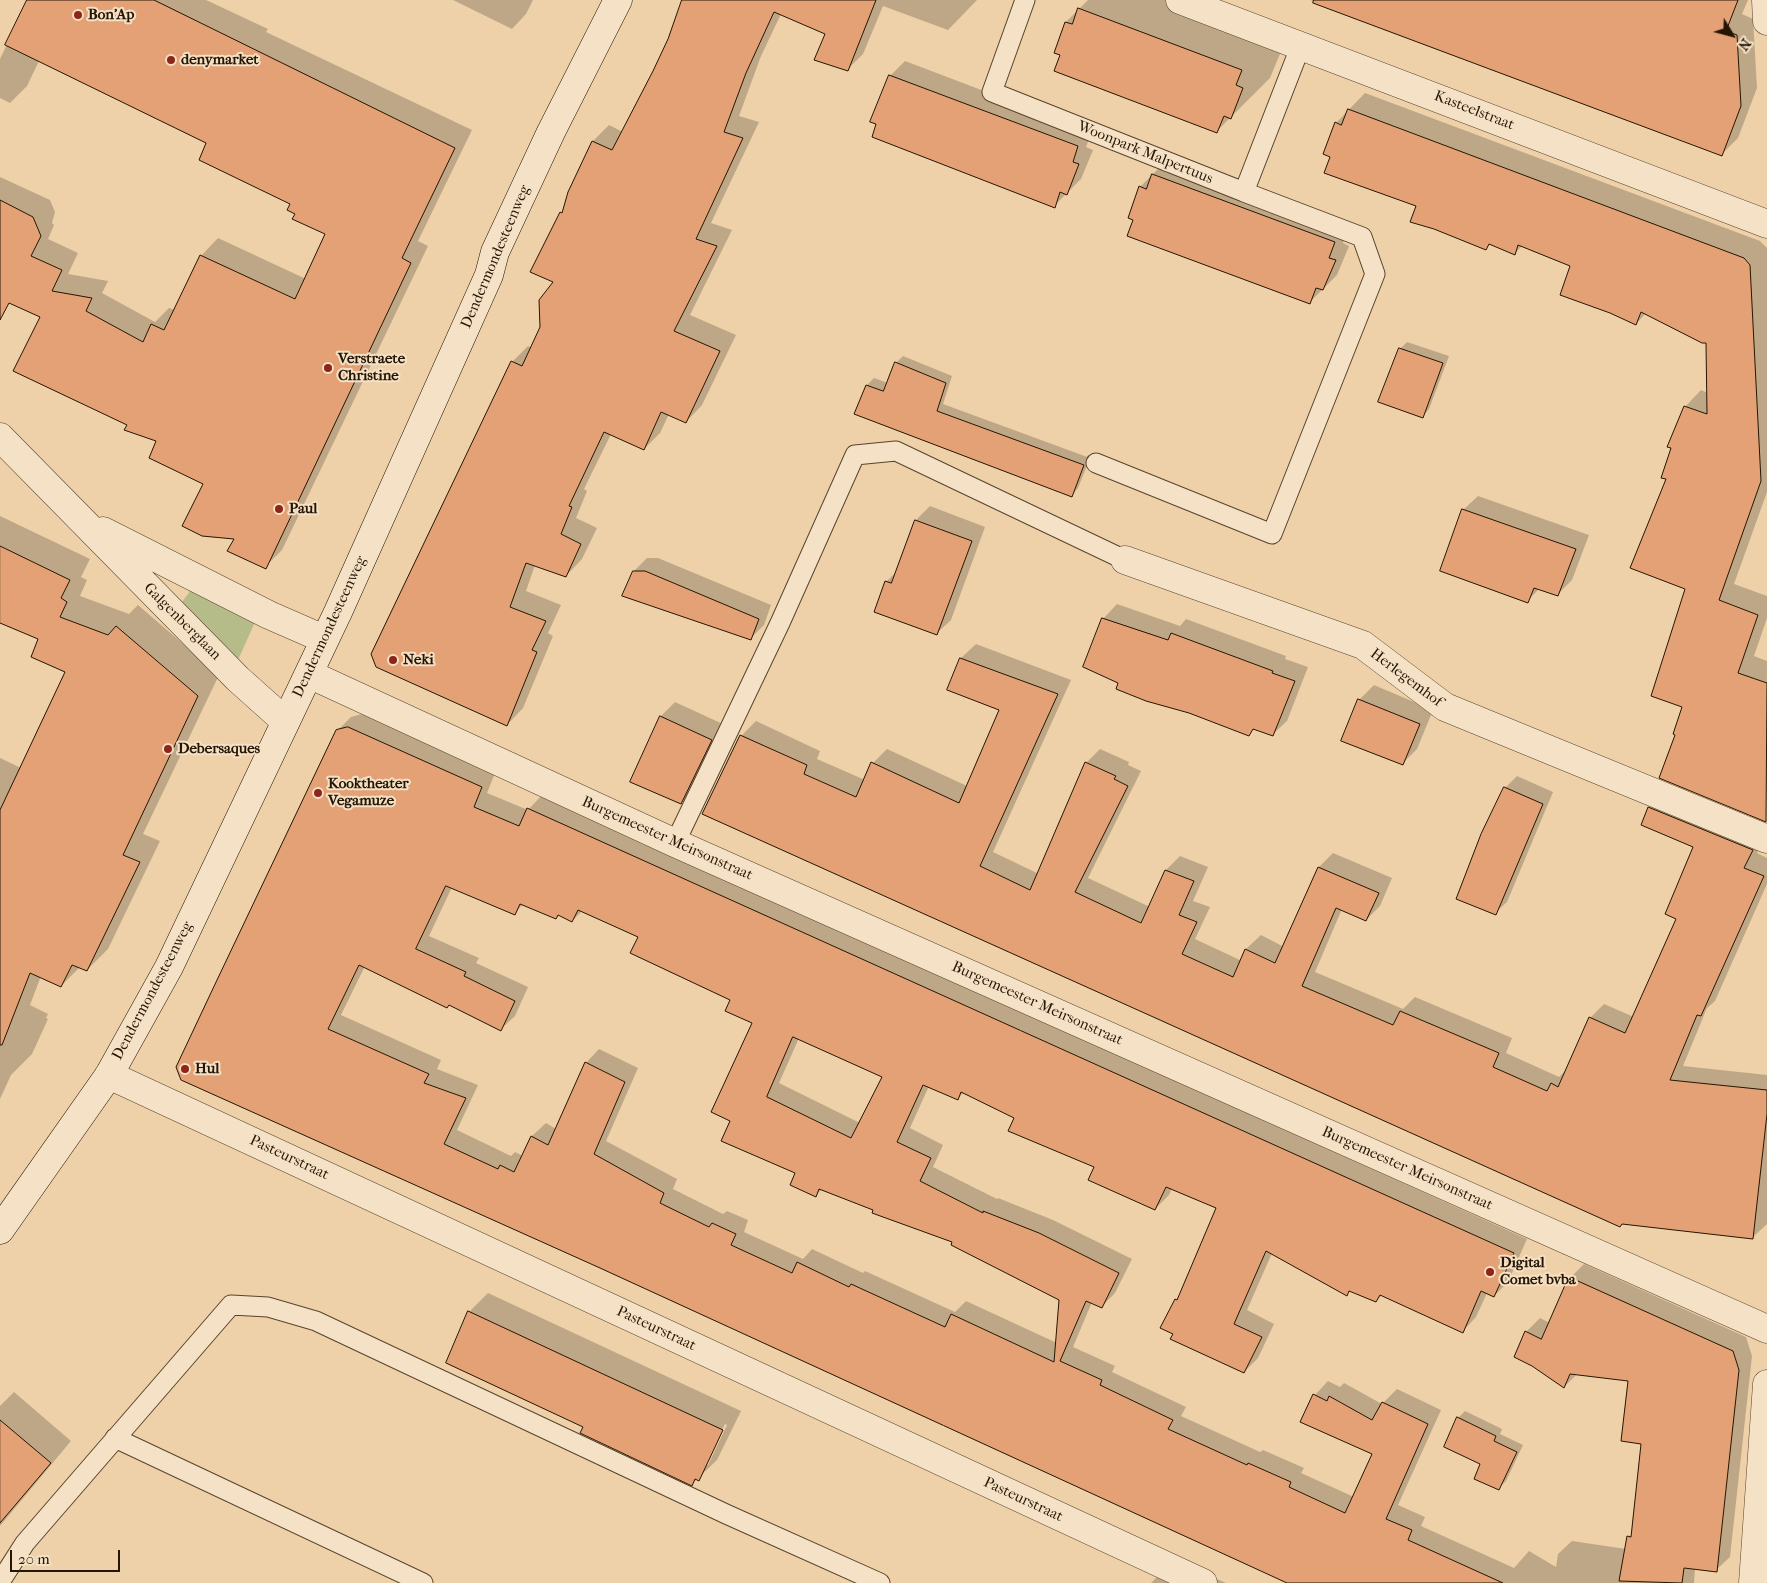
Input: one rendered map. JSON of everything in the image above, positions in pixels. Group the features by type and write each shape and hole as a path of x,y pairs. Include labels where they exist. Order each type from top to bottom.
{"street":[{"name":"Dendermondesteenweg","path":"0,1230 109,1075 169,967 309,674 485,284 499,243 551,132 618,0"},
{"name":"Kasteelstraat","path":"1180,0 1767,224"},
{"path":"1766,0 1767,21"},
{"name":"Galgenberglaan","path":"0,437 238,679 285,721"},
{"name":"Galgenberglaan","path":"82,520 269,615 324,639"},
{"name":"Herlegemhof","path":"1125,560 1363,644 1445,708 1767,839"},
{"name":"Burgemeester Meirsonstraat","path":"309,674 675,843 1767,1329"},
{"name":"Pasteurstraat","path":"109,1075 1203,1583"},
{"path":"1753,1583 1767,1384"}],"lane":[{"name":"Woonpark Malpertuus","path":"1025,0 992,92 1244,192"},
{"path":"1096,463 1272,534 1375,274 1362,237 1244,192 1301,45"},
{"path":"675,843 780,623 855,455 896,451 1125,560"},
{"path":"0,1582 25,1543 231,1305 268,1307 316,1321 726,1514 880,1583"},
{"path":"115,1438 423,1583"}],"green space":[{"path":"193,587 255,622 238,660 182,602"}],"building":[{"path":"27,0 154,0 455,148 402,258 411,263 266,569 227,551 234,539 202,536 182,526 203,484 149,458 156,441 124,430 127,425 13,371 40,317 9,303 0,320 0,200 33,217 41,236 31,256 62,270 52,291 92,298 86,311 143,342 151,324 164,330 200,255 295,299 325,234 292,219 295,214 287,210 290,204 199,160 206,143 5,45"},
{"path":"682,0 876,0 848,71 814,60 825,34 774,12 746,73 724,132 743,138 696,239 717,246 674,331 720,351 686,423 661,412 644,450 604,432 569,506 572,507 561,534 581,544 566,577 526,563 510,607 546,621 532,650 537,652 507,726 376,667 371,654 511,361 522,366 540,327 539,300 553,282 530,272 560,212 562,213 568,192 592,141 612,150 668,39"},
{"path":"1314,0 1738,0 1726,31 1737,35 1741,106 1722,156 1313,3"},
{"path":"1078,8 1242,70 1236,85 1243,88 1231,119 1224,116 1217,133 1054,71 1060,55 1054,53 1065,22 1072,24"},
{"path":"889,75 1078,146 1073,162 1079,164 1067,195 1060,192 1055,208 872,137 876,124 870,122"},
{"path":"1348,109 1744,258 1750,265 1761,481 1719,600 1758,615 1738,673 1767,683 1766,822 1659,778 1675,735 1673,734 1682,707 1651,696 1685,589 1630,568 1666,479 1661,478 1671,448 1667,447 1684,406 1707,414 1706,343 1702,343 1641,312 1636,325 1610,313 1560,295 1570,266 1518,245 1515,255 1489,244 1486,250 1434,229 1410,222 1416,206 1324,173 1330,157 1323,154 1335,122 1341,125"},
{"path":"1152,174 1335,242 1329,258 1336,260 1323,290 1316,288 1310,304 1127,236 1133,220 1128,218 1139,186 1146,189"},
{"path":"1399,348 1443,363 1423,418 1378,402"},
{"path":"895,362 946,383 937,411 1084,465 1072,497 854,414 866,385 883,391"},
{"path":"1462,509 1576,549 1558,596 1534,588 1528,603 1440,571"},
{"path":"915,520 972,541 937,635 874,612 885,581 891,583"},
{"path":"0,546 70,580 61,598 67,602 60,617 108,635 116,626 198,696 123,855 140,862 87,971 72,965 61,987 30,973 2,1045 0,1045 0,810 65,672 31,657 38,639 0,623"},
{"path":"633,571 645,571 759,619 751,640 622,596"},
{"path":"1102,618 1168,640 1171,633 1295,681 1273,736 1253,729 1249,736 1189,713 1146,701 1116,689 1118,683 1083,667"},
{"path":"960,658 1058,694 980,866 1030,890 1085,762 1116,776 1114,779 1128,786 1075,892 1141,923 1165,870 1194,881 1179,915 1197,922 1182,954 1233,977 1245,949 1275,963 1318,867 1379,893 1366,921 1336,908 1302,986 1393,1025 1400,1011 1499,1053 1493,1067 1547,1091 1551,1083 1558,1087 1589,1017 1625,1033 1676,919 1665,914 1693,847 1641,825 1648,807 1753,850 1744,868 1764,876 1701,1016 1697,1015 1670,1080 1767,1090 1767,1114 1753,1239 1622,1224 1620,1227 702,814 740,735 807,765 804,774 856,797 871,762 959,803 999,710 947,690"},
{"path":"1358,699 1420,724 1403,765 1341,741"},
{"path":"660,716 712,740 681,804 630,782"},
{"path":"348,727 482,787 474,807 519,826 527,808 1514,1253 1494,1297 1481,1291 1463,1333 1380,1295 1376,1302 1349,1291 1347,1296 1266,1251 1234,1324 1262,1337 1244,1373 1170,1339 1173,1334 1160,1328 1175,1299 1177,1300 1216,1208 1166,1187 1155,1210 1088,1180 1094,1167 1008,1131 1014,1118 961,1092 958,1100 923,1085 897,1142 931,1158 920,1181 983,1213 983,1211 1039,1233 1119,1273 1102,1308 1086,1301 1060,1361 1102,1380 1100,1385 1173,1420 1168,1429 1247,1465 1248,1463 1291,1482 1289,1487 1345,1513 1372,1454 1300,1422 1313,1394 1327,1401 1329,1396 1372,1420 1382,1402 1428,1424 1386,1519 1412,1530 1408,1540 1503,1583 1287,1583 600,1268 181,1080 176,1067 336,730","holes":["446,886 515,915 520,904 556,919 558,915 572,922 578,910 638,937 630,953 730,1000 725,1011 752,1023 711,1112 730,1121 721,1141 795,1173 790,1185 816,1197 819,1189 873,1210 872,1213 952,1242 951,1245 1059,1300 1054,1362 951,1314 945,1327 851,1284 849,1287 797,1262 792,1273 731,1245 736,1234 712,1223 709,1227 660,1203 664,1193 594,1154 625,1082 585,1062 548,1145 531,1136 514,1172 500,1165 498,1169 444,1144 466,1098 424,1083 429,1074 328,1029 359,965 447,1008 449,1005 501,1031 515,1001 464,976 466,972 416,949","793,1037 882,1077 851,1138 767,1097"]},
{"path":"1504,787 1543,804 1496,915 1456,899 1481,834"},
{"path":"1569,1277 1733,1351 1739,1370 1717,1572 1684,1568 1682,1583 1619,1581 1627,1536 1631,1537 1641,1444 1621,1441 1628,1381 1570,1374 1564,1388 1532,1366 1514,1357 1525,1331 1541,1339"},
{"path":"468,1311 723,1430 699,1481 695,1479 692,1486 580,1433 583,1427 446,1363"},
{"path":"1457,1417 1496,1436 1494,1441 1517,1452 1499,1490 1474,1479 1480,1464 1444,1447"},
{"path":"0,1420 51,1463 0,1523"}],"place":[{"name":"Bon'Ap","path":"78,15"},
{"name":"denymarket","path":"171,60"},
{"name":"Verstraete Christine","path":"328,368"},
{"name":"Paul","path":"279,509"},
{"name":"Neki","path":"393,660"},
{"name":"Debersaques","path":"168,749"},
{"name":"Kooktheater Vegamuze","path":"318,793"},
{"name":"Hul","path":"185,1069"},
{"name":"Digital Comet bvba","path":"1490,1272"}]}
